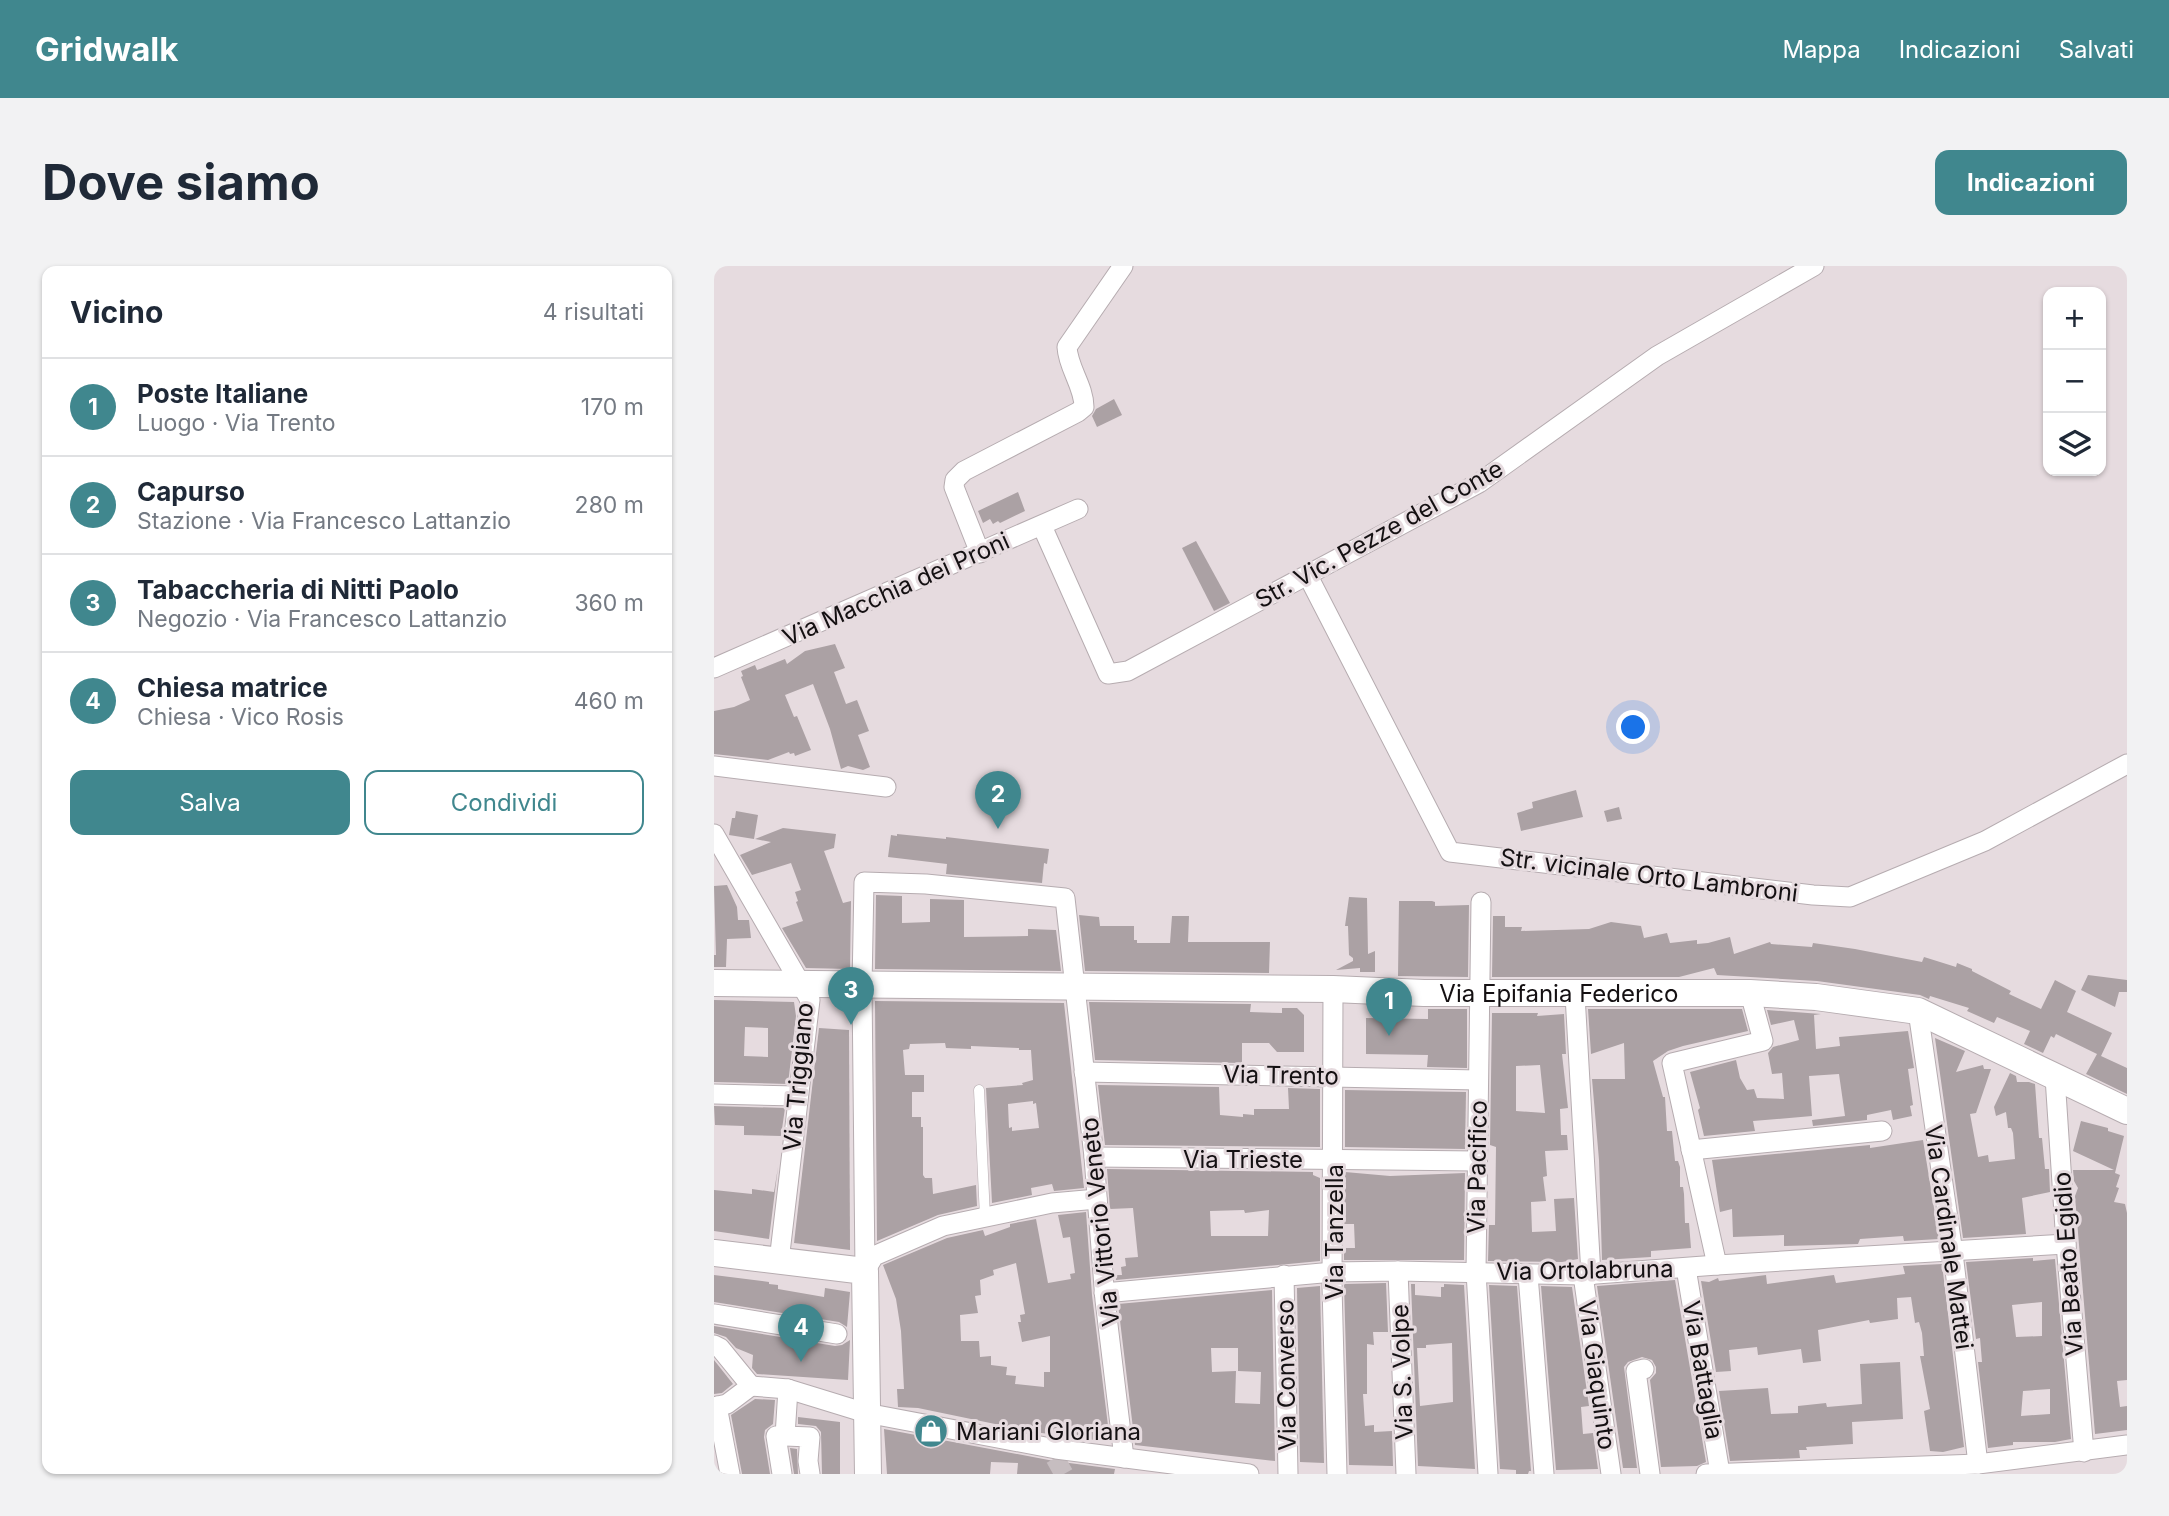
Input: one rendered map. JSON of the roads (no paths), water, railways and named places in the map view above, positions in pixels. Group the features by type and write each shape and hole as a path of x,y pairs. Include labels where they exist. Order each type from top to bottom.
{"main road":[{"name":"Via Epifania Federico","path":"714,983 1333,989 1575,995 1750,993 1816,997 1918,1011 2127,1111"},
{"path":"714,1253 865,1271 868,1474"}],"street":[{"path":"980,553 954,486 955,480 964,471 1084,407 1084,397 1067,347 1122,266"},
{"name":"Str. Vic. Pezze del Conte","path":"1042,526 1108,674 1128,671 1479,483 1657,356 1814,266"},
{"name":"Via Macchia dei Proni","path":"714,668 1078,509"},
{"name":"Str. vicinale Orto Lambroni","path":"1308,576 1450,852 1850,897 1985,842 2127,764"},
{"path":"714,766 886,788"},
{"name":"Via Triggiano","path":"714,834 810,1000 779,1261"},
{"path":"714,870 735,869"},
{"name":"Via Vittorio Veneto","path":"862,986 864,881 926,884 1065,898 1094,1157 1104,1293 1136,1464"},
{"name":"Via Pacifico","path":"1480,902 1476,1272 1488,1474"},
{"path":"862,986 865,1271"},
{"name":"Via Tanzella","path":"1333,989 1333,1272 1337,1474"},
{"path":"1717,1265 1672,1063 1763,1041 1750,993"},
{"name":"Via Giaquinto","path":"1575,995 1587,1275 1611,1474"},
{"name":"Via Cardinale Mattei","path":"1918,1011 1953,1252 1978,1464"},
{"name":"Via Trento","path":"1084,1072 1478,1080"},
{"name":"Via Beato Egidio","path":"2055,1077 2084,1452"},
{"path":"714,1094 797,1096"},
{"path":"1691,1150 1882,1131"},
{"name":"Via Trieste","path":"1094,1157 1477,1161"},
{"path":"865,1271 874,1256 943,1226 1052,1203 1097,1199"},
{"name":"Via Ortolabruna","path":"1104,1293 1333,1272 1398,1270 1587,1275 2066,1244"},
{"name":"Via Battaglia","path":"1686,1268 1713,1473"},
{"name":"Via S. Volpe","path":"1398,1270 1406,1474"},
{"name":"Via Converso","path":"1284,1275 1288,1474"},
{"path":"1528,1275 1544,1474"},
{"path":"714,1314 837,1334"},
{"path":"714,1345 720,1348 751,1385 788,1390 866,1413 1055,1453 1136,1464 1249,1474"},
{"path":"1644,1369 1636,1371 1650,1474"},
{"path":"730,1474 715,1407 727,1404 751,1385"},
{"path":"785,1436 788,1390"},
{"path":"782,1474 776,1436 810,1437 810,1474"},
{"path":"1713,1473 1978,1464 2127,1445"}],"lane":[{"path":"979,1090 985,1217"}],"tunnel":[{"path":"1055,1458 1064,1474"}],"place":[{"name":"Capurso","path":"998,829"},
{"name":"Tabaccheria di Nitti Paolo","path":"851,1025"},
{"name":"Poste Italiane","path":"1389,1036"},
{"name":"Chiesa matrice","path":"801,1362"},
{"name":"Mariani Gloriana","path":"931,1431"}]}
